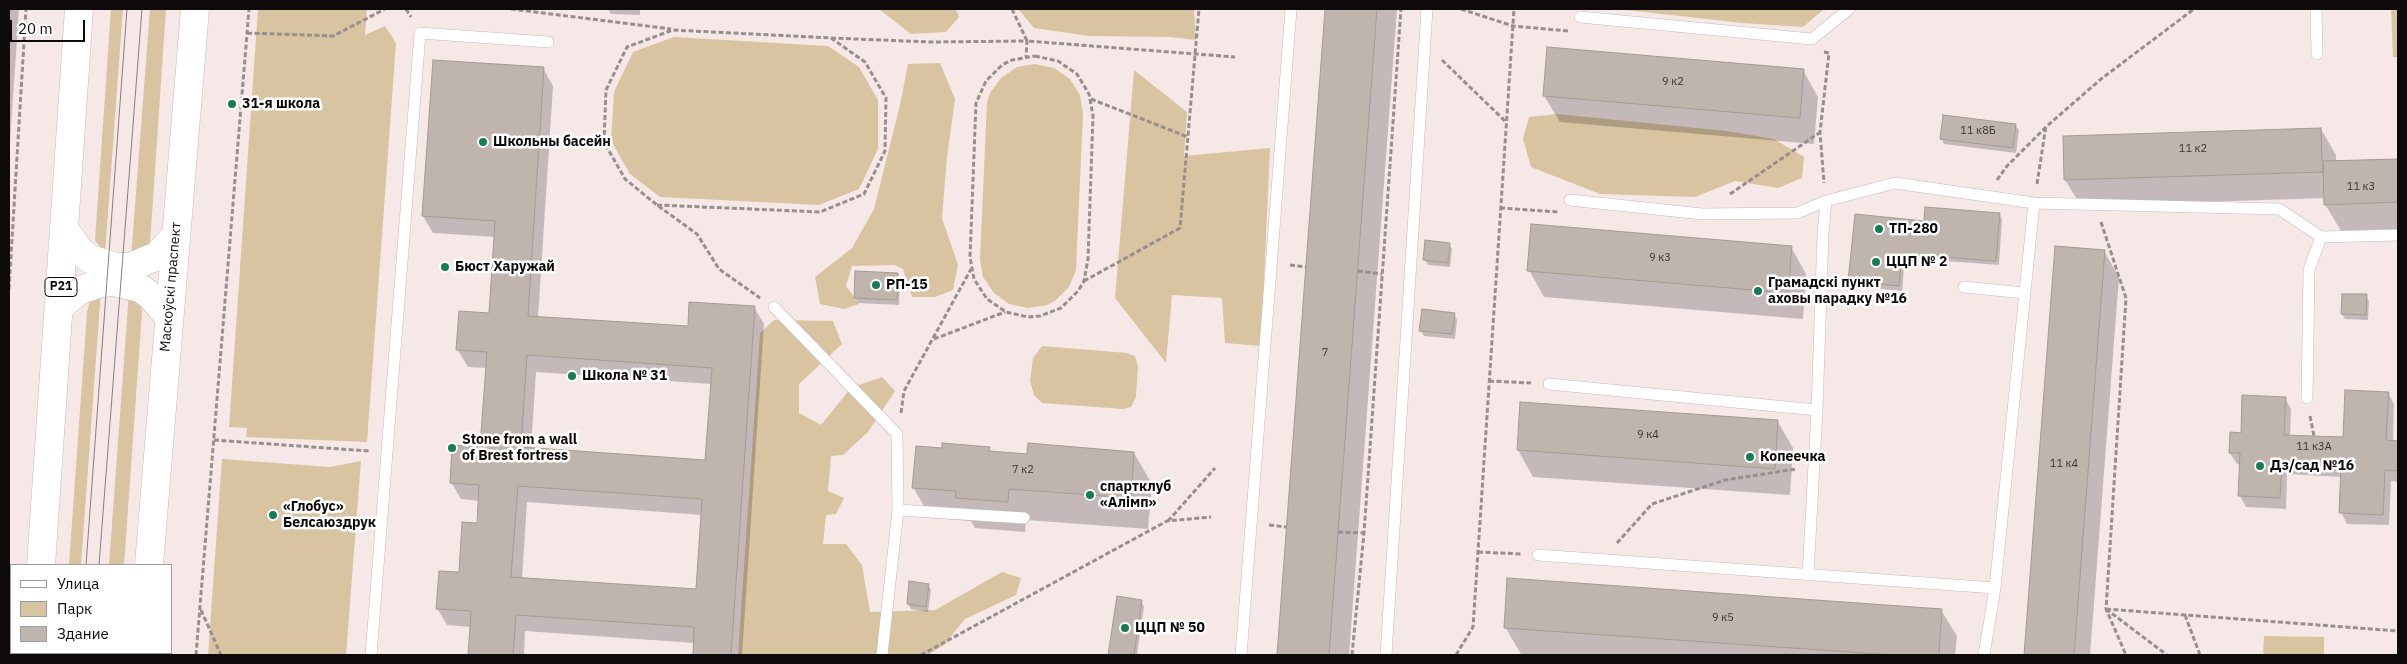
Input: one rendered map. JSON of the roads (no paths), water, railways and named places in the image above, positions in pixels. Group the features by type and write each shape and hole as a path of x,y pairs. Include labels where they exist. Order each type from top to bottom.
{"main road":[{"name":"Р21","path":"41,564 79,9"},
{"name":"Маскоўскі праспект","path":"150,564 168,316 195,9"},
{"path":"64,230 80,251 90,259 116,267 130,267 150,260 167,247 176,235"},
{"path":"59,308 78,291 101,283 114,282 140,288 151,296 168,316"}],"lane":[{"path":"1241,655 1291,9"},
{"path":"1386,655 1427,9"},
{"path":"1580,17 1812,39 1849,9"},
{"path":"2316,9 2316,54"},
{"path":"371,655 420,33 548,42"},
{"path":"1570,200 1702,214 1798,213 1826,201 1895,183 2034,203 2280,210 2321,237 2398,235"},
{"path":"1808,575 1826,201"},
{"path":"1984,655 1995,588 2034,203"},
{"path":"2307,398 2309,270 2321,237"},
{"path":"1964,287 2025,294"},
{"path":"774,307 897,434 898,510 882,655"},
{"path":"1549,384 1817,410"},
{"path":"898,510 1024,518"},
{"path":"1538,555 1995,588"}],"tram line":[{"path":"86,564 127,9"},
{"path":"99,564 142,9"}],"place":[{"name":"31-я школа","path":"232,104"},
{"name":"Школьны басейн","path":"483,142"},
{"name":"ТП-280","path":"1879,229"},
{"name":"ЦЦП № 2","path":"1876,262"},
{"name":"Бюст Харужай","path":"445,267"},
{"name":"РП-15","path":"876,285"},
{"name":"Грамадскі пункт аховы парадку №16","path":"1758,291"},
{"name":"Школа № 31","path":"572,376"},
{"name":"Stone from a wall of Brest fortress","path":"452,448"},
{"name":"Копеечка","path":"1750,457"},
{"name":"Дз/сад №16","path":"2260,466"},
{"name":"спартклуб «Алімп»","path":"1090,495"},
{"name":"«Глобус» Белсаюздрук","path":"273,515"},
{"name":"ЦЦП № 50","path":"1125,628"}]}
